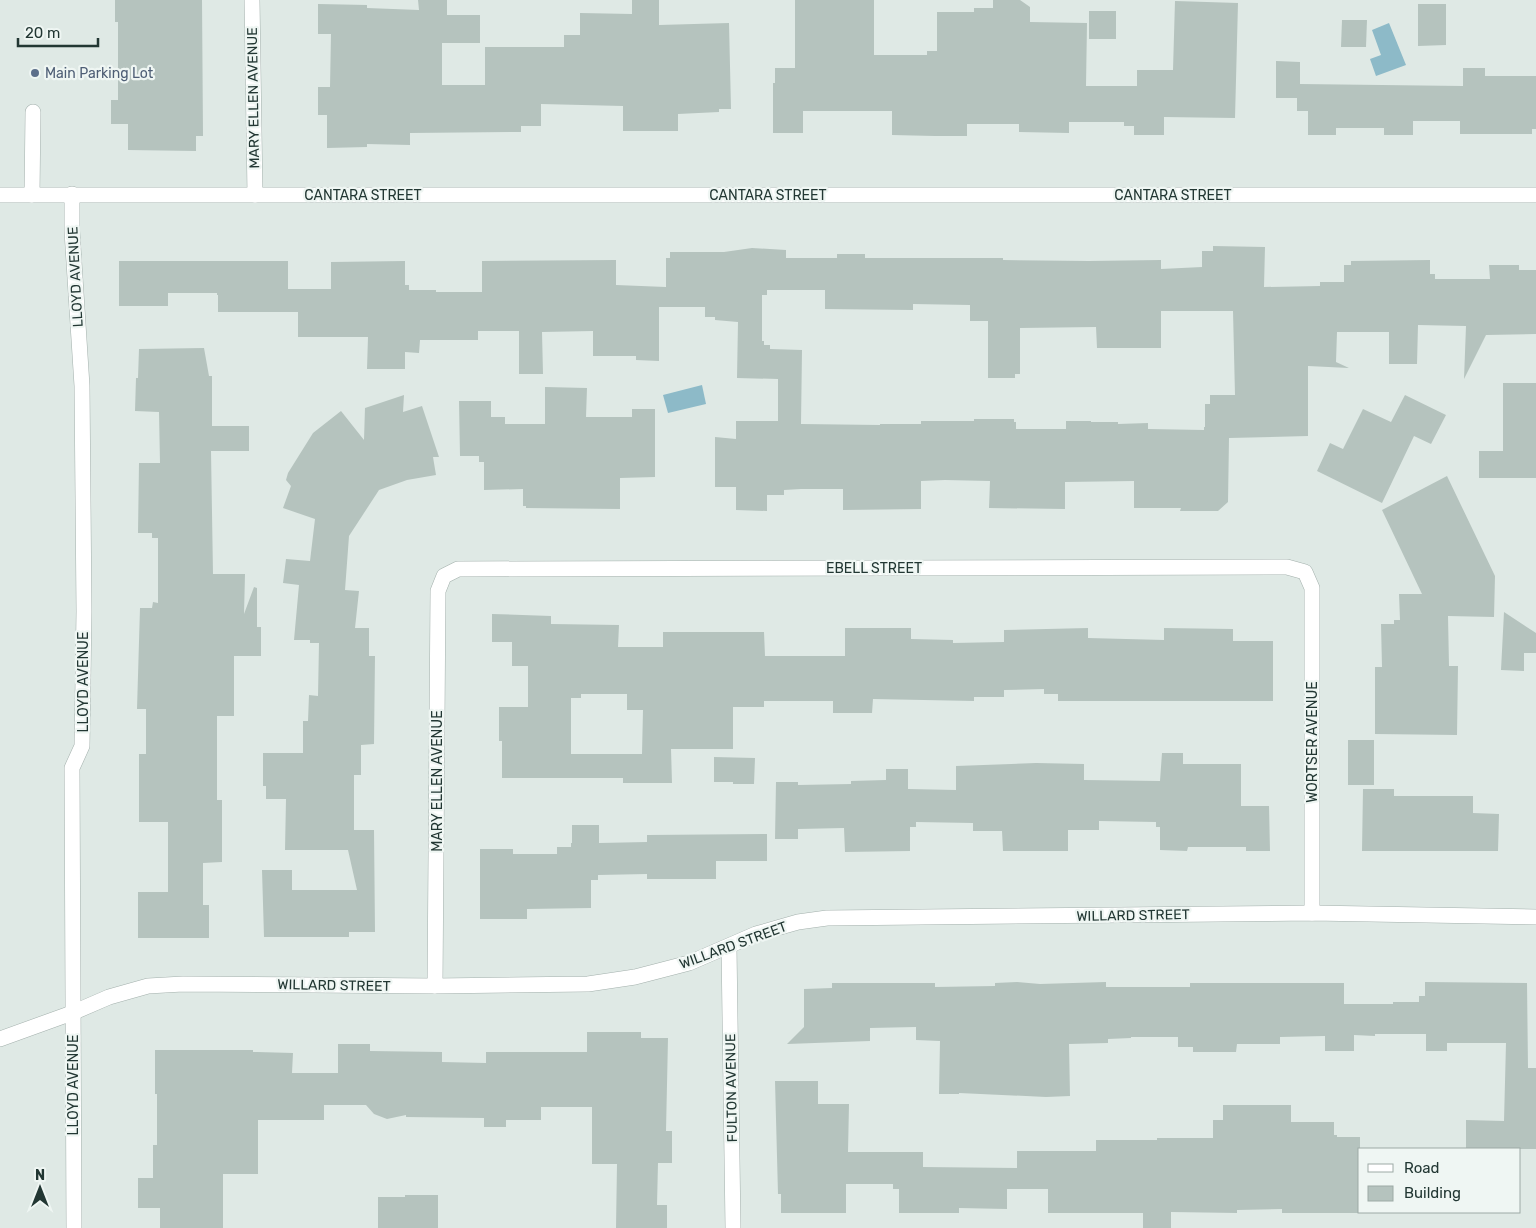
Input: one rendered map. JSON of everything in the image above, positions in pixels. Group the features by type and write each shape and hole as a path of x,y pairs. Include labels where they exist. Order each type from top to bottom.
{"street":[{"name":"MARY ELLEN AVENUE","path":"252,0 255,195"},
{"path":"32,112 32,195"},
{"name":"LLOYD AVENUE","path":"72,194 72,231 82,386 84,611 82,746 72,768 74,1228"},
{"name":"CANTARA STREET","path":"0,195 1536,195"},
{"name":"EBELL STREET","path":"444,576 458,569 1287,566 1306,572"},
{"name":"WORTSER AVENUE","path":"1306,572 1312,588 1312,913"},
{"name":"MARY ELLEN AVENUE","path":"435,986 438,591 444,576"},
{"name":"WILLARD STREET","path":"0,1038 72,1013 109,997 148,986 183,984 435,986 588,984 635,977 689,963 756,934 798,922 827,918 1312,913 1536,917"},
{"name":"FULTON AVENUE","path":"728,947 733,1228"}],"water":[{"path":"1389,23 1406,65 1376,76 1370,59 1381,55 1372,30"},
{"path":"702,385 706,404 668,413 663,395"}],"building":[{"path":"115,0 202,0 203,136 196,136 196,151 128,150 128,124 111,124 111,100 118,100 118,22 115,22"},
{"path":"418,0 447,0 447,15 480,15 480,43 442,43 442,85 485,85 485,47 564,47 564,35 580,35 580,13 632,14 632,0 659,0 659,25 729,23 731,109 719,109 719,112 678,114 678,131 623,131 623,106 541,104 541,126 521,126 521,132 410,133 410,145 367,144 367,147 327,148 327,115 318,115 318,87 330,87 331,34 318,34 318,4 367,5 367,8 419,10"},
{"path":"795,0 874,0 874,55 927,55 927,51 937,51 937,12 974,12 974,8 993,8 993,0 1020,0 1030,7 1030,22 1087,23 1086,86 1137,86 1137,70 1173,70 1175,1 1238,3 1235,118 1164,117 1164,135 1134,135 1134,126 1124,126 1124,122 1069,122 1069,133 1019,132 1019,124 967,124 967,136 935,136 892,135 892,111 803,111 803,133 773,133 773,83 775,83 775,68 795,68"},
{"path":"1418,4 1446,4 1446,45 1418,46"},
{"path":"1089,11 1116,11 1116,39 1089,39"},
{"path":"1342,20 1367,20 1366,47 1341,47"},
{"path":"1276,61 1300,62 1300,84 1463,86 1463,68 1485,68 1485,76 1536,76 1536,129 1532,129 1532,134 1460,134 1460,121 1413,121 1413,135 1384,135 1384,128 1336,128 1336,135 1308,135 1308,111 1297,111 1297,98 1276,98"},
{"path":"1213,246 1265,247 1264,287 1320,286 1320,282 1344,282 1344,265 1351,265 1351,261 1430,260 1430,274 1435,274 1435,279 1490,279 1489,265 1519,265 1519,270 1536,270 1536,334 1486,335 1464,379 1466,326 1418,325 1417,364 1389,364 1389,332 1337,332 1336,362 1349,368 1308,366 1308,436 1229,438 1228,502 1218,511 1180,511 1181,508 1134,508 1134,481 1065,482 1065,509 989,508 990,481 945,480 921,481 921,509 843,510 843,489 801,489 784,490 784,495 767,495 767,511 736,510 736,487 715,487 715,437 736,439 736,421 778,421 778,379 737,378 738,322 705,317 705,307 659,307 659,361 636,360 636,356 593,356 593,331 542,332 543,374 519,374 519,331 478,331 478,340 420,340 419,353 405,352 405,369 367,369 368,337 298,337 298,312 218,312 217,293 168,293 168,306 119,306 119,261 288,261 288,289 331,289 331,262 405,261 405,285 409,285 409,290 482,292 482,261 616,260 616,285 666,287 666,258 670,258 670,252 724,252 752,248 786,250 786,258 837,258 837,254 865,254 865,258 1161,260 1161,269 1202,267 1202,251 1213,251","holes":["767,290 825,290 825,309 913,310 913,304 970,305 970,321 988,321 988,378 1015,378 1015,374 1020,374 1020,328 1096,327 1097,348 1161,348 1161,311 1233,311 1235,395 1210,395 1210,404 1205,404 1204,430 1148,429 1148,423 1118,424 1118,422 1091,421 1066,421 1066,429 1016,429 1014,419 921,421 921,424 880,425 801,424 802,350 770,349 770,345 764,345 764,341 762,341 762,295 767,295"]},
{"path":"204,348 209,376 212,376 212,426 249,426 249,451 211,451 213,574 245,574 244,614 254,587 257,588 257,627 261,627 261,656 234,656 234,716 217,716 217,800 222,800 222,862 203,863 203,905 209,905 209,938 138,938 138,892 168,892 168,822 139,822 139,754 146,754 146,709 137,709 140,608 152,608 153,602 158,603 158,538 152,538 152,533 138,533 139,463 160,463 159,412 135,411 139,349"},
{"path":"1503,383 1536,383 1536,478 1479,478 1479,451 1503,451"},
{"path":"545,387 587,388 586,417 632,417 632,409 655,409 655,477 620,478 620,509 526,508 526,506 523,506 523,489 484,490 484,462 479,462 479,456 460,456 459,401 491,401 491,417 505,417 505,424 545,424"},
{"path":"404,395 403,412 422,406 439,457 433,457 436,475 407,480 379,490 349,536 345,590 359,591 355,628 369,628 369,656 375,656 374,744 361,745 361,775 354,775 354,830 374,830 375,932 349,932 349,937 264,937 262,870 292,870 292,890 357,890 348,850 285,850 286,799 266,799 266,786 263,786 263,753 303,753 303,721 308,721 309,695 318,696 319,643 310,643 310,640 294,640 299,585 283,583 286,559 310,561 315,519 283,508 291,486 286,480 288,473 313,433 341,411 364,440 365,408"},
{"path":"1405,395 1446,415 1431,444 1414,436 1382,503 1317,471 1330,443 1343,449 1363,409 1391,422"},
{"path":"1447,476 1495,576 1494,617 1448,616 1449,666 1458,666 1457,735 1375,734 1375,667 1382,667 1381,624 1394,624 1394,620 1400,620 1399,594 1422,594 1382,510"},
{"path":"1504,612 1536,633 1536,653 1524,653 1524,671 1501,670"},
{"path":"492,614 551,616 551,624 619,625 618,647 663,647 663,632 764,632 765,656 845,656 845,628 911,628 911,639 953,640 953,643 1004,642 1004,630 1088,628 1088,638 1164,640 1164,628 1233,629 1233,641 1273,641 1273,701 1058,701 1058,694 1044,694 1044,689 1004,690 1004,697 974,697 974,701 873,699 872,713 833,713 833,701 764,701 764,707 733,707 733,749 671,749 672,783 623,783 623,778 502,778 502,741 499,741 499,707 528,707 528,666 512,666 512,642 492,642","holes":["581,694 627,694 627,710 643,710 642,754 571,754 571,698 581,698"]},
{"path":"1348,740 1374,740 1374,785 1348,785"},
{"path":"1162,753 1183,753 1183,764 1241,764 1241,806 1269,806 1270,851 1246,851 1246,847 1188,847 1187,851 1160,850 1160,827 1156,827 1156,822 1099,821 1099,830 1068,830 1068,851 1003,851 1002,831 973,831 973,823 916,822 916,827 910,827 910,851 845,852 844,828 798,829 798,839 775,839 776,782 798,782 798,785 851,784 851,781 886,780 886,769 908,769 908,789 956,790 956,766 1036,763 1084,764 1084,780 1160,781"},
{"path":"714,757 755,758 754,784 714,782"},
{"path":"1363,789 1394,789 1394,796 1473,796 1473,813 1499,814 1498,851 1362,851"},
{"path":"572,825 599,825 599,843 647,842 647,835 767,834 767,861 716,861 716,879 647,879 647,874 598,875 598,880 591,880 591,908 527,909 527,919 480,919 480,849 513,849 513,854 557,854 557,847 571,847"},
{"path":"1106,982 1106,987 1190,987 1190,983 1344,983 1344,1004 1393,1004 1393,1002 1419,1002 1419,996 1425,996 1425,982 1527,983 1528,1068 1536,1068 1536,1149 1466,1148 1466,1120 1504,1121 1506,1043 1447,1043 1447,1051 1426,1051 1426,1034 1375,1034 1375,1036 1354,1035 1354,1051 1325,1051 1325,1036 1280,1037 1280,1044 1237,1044 1236,1052 1193,1052 1193,1047 1178,1047 1178,1037 1108,1039 1108,1043 1069,1044 1070,1096 1046,1097 959,1093 939,1094 940,1041 916,1040 916,1027 870,1028 870,1041 787,1044 804,1027 804,989 832,988 832,983 935,983 935,987 995,986 995,983"},
{"path":"587,1032 641,1032 641,1038 668,1038 666,1131 672,1131 672,1163 658,1163 657,1205 667,1205 667,1228 616,1228 617,1164 592,1164 592,1107 541,1107 541,1120 506,1120 506,1127 484,1127 484,1118 406,1117 406,1115 387,1119 374,1114 366,1105 324,1105 324,1120 258,1120 258,1174 223,1174 223,1228 160,1228 160,1208 138,1208 138,1178 153,1178 153,1145 157,1145 155,1050 253,1050 253,1052 293,1053 292,1073 338,1073 338,1044 370,1044 370,1051 442,1052 442,1062 486,1063 486,1052 587,1052"},
{"path":"775,1081 818,1081 818,1104 849,1104 848,1152 923,1152 923,1167 1017,1168 1017,1151 1096,1151 1096,1140 1213,1138 1213,1120 1223,1120 1223,1105 1291,1105 1291,1122 1334,1122 1334,1135 1337,1135 1337,1137 1360,1137 1360,1148 1358,1148 1358,1213 1282,1213 1282,1209 1237,1210 1237,1213 1171,1212 1171,1228 1143,1228 1143,1213 1048,1213 1048,1189 1007,1189 1007,1209 959,1208 959,1213 899,1213 899,1189 893,1189 893,1184 846,1184 846,1213 781,1213 781,1194 778,1194"},
{"path":"405,1195 438,1195 438,1228 378,1228 378,1197 405,1197"}],"place":[{"name":"Main Parking Lot","path":"35,73"}]}
